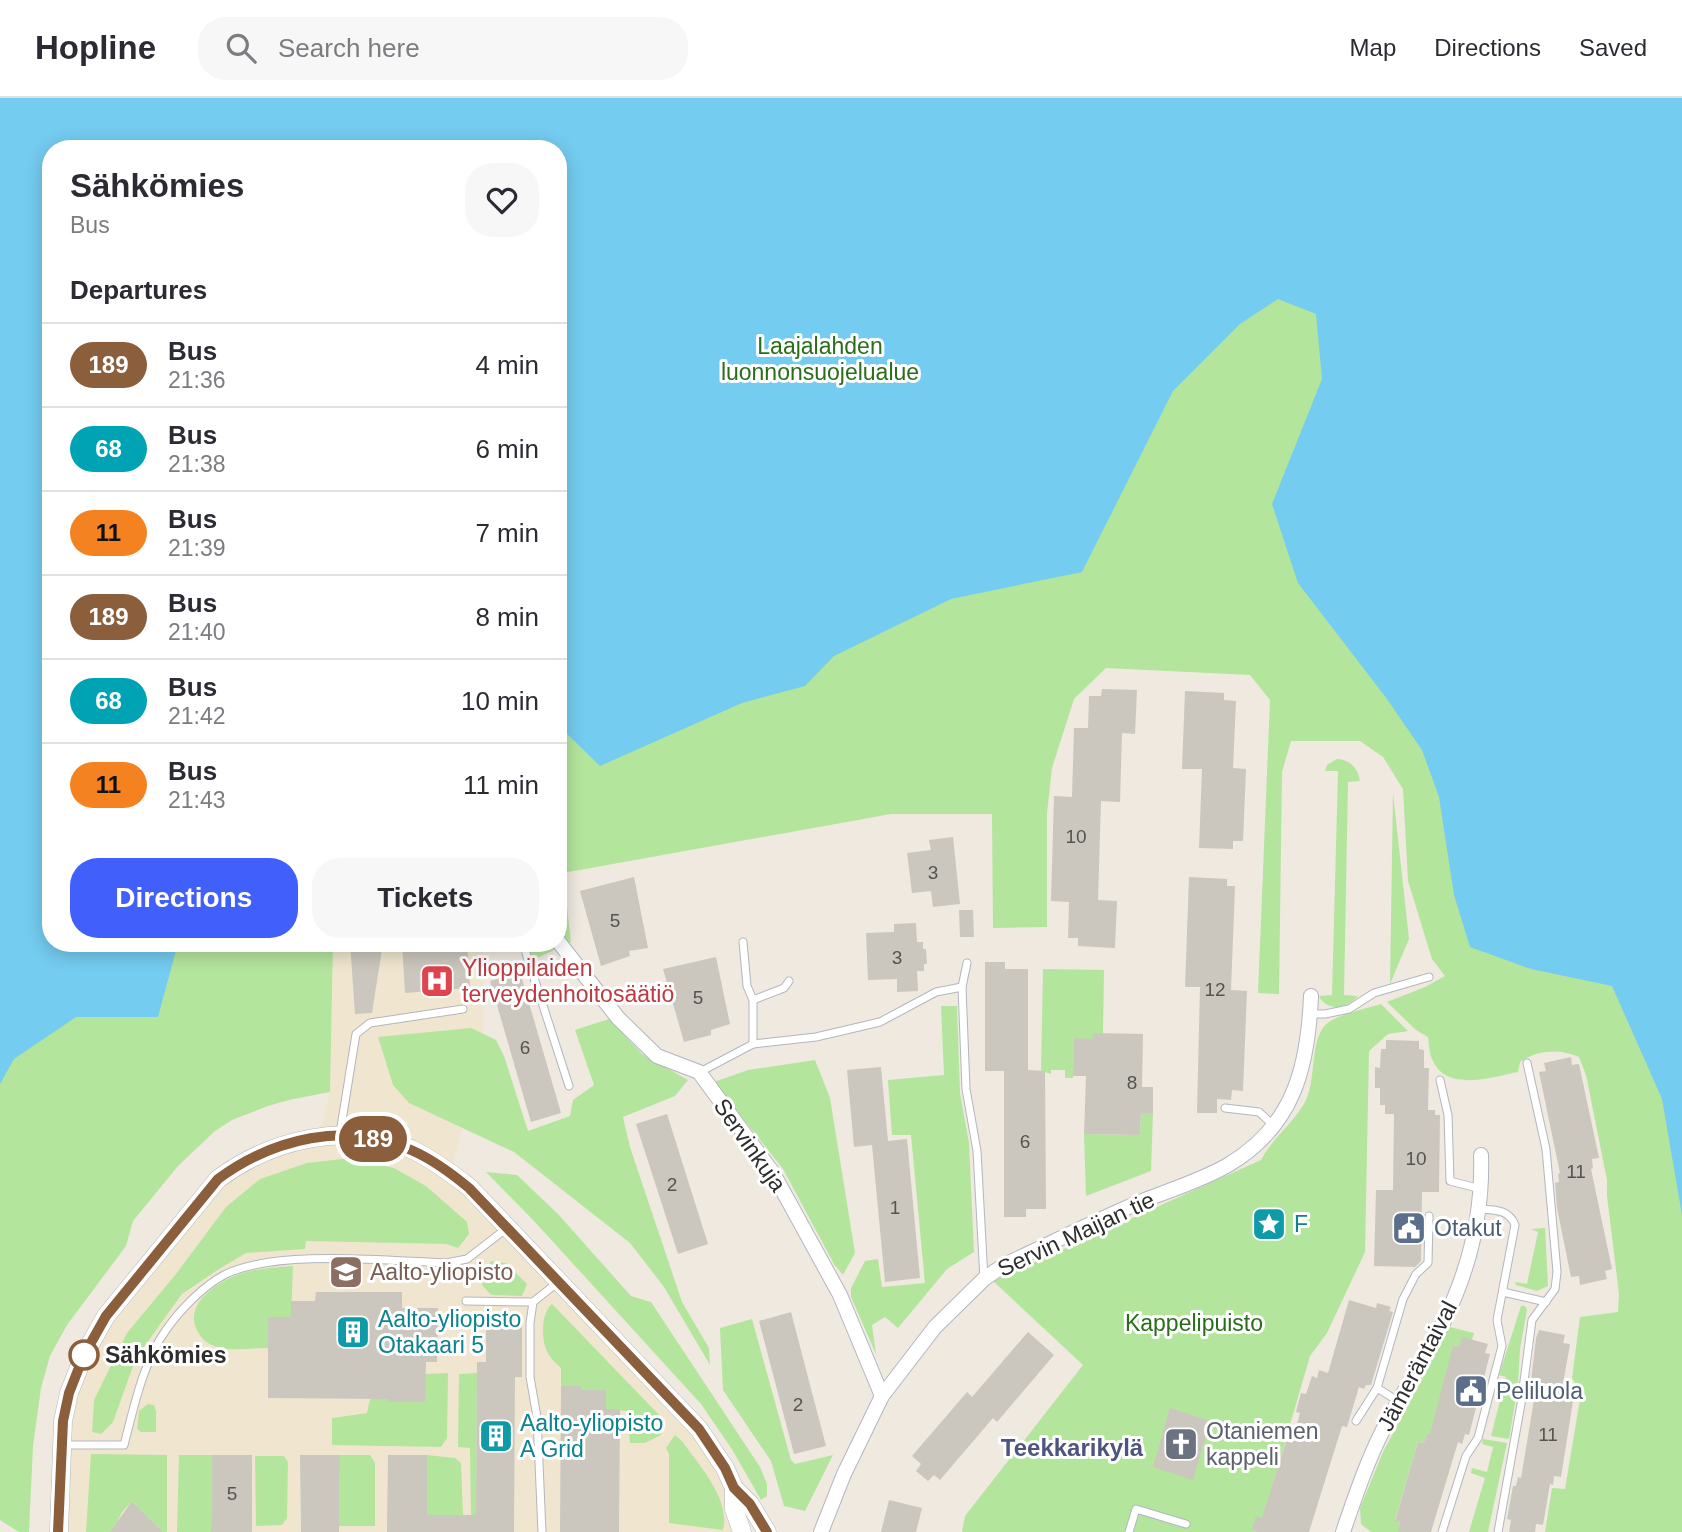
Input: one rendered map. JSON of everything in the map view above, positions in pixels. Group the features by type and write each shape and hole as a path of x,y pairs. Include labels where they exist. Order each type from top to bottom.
{"street":[{"path":"567,952 618,1018 657,1056 699,1073"},
{"name":"Servin Maijan tie","path":"821,1532 844,1474 882,1396 935,1327 984,1279 1004,1265 1227,1166 1255,1146 1275,1127 1297,1087 1304,1064 1311,996"},
{"name":"Servinkuja","path":"699,1073 773,1173 840,1295 882,1396"},
{"path":"58,1532 61,1445 69,1393 84,1355 106,1316 218,1179 256,1155 297,1141 340,1136 389,1142 410,1149 431,1160 469,1188 699,1429 725,1468 734,1488 750,1504 767,1532"},
{"name":"Jämeräntaival","path":"1343,1532 1368,1461 1398,1401 1446,1317 1470,1251 1479,1209 1481,1155"},
{"path":"734,1488 734,1509 742,1532"}],"lane":[{"path":"743,942 747,986 753,1000 753,1044"},
{"path":"526,953 569,1086"},
{"path":"967,962 962,987 966,1089 977,1151 984,1279"},
{"path":"1310,1014 1349,1009 1374,993 1429,977"},
{"path":"753,1000 784,988 789,981"},
{"path":"699,1073 753,1044 816,1037 880,1022 936,992 962,987"},
{"path":"340,1136 356,1034 370,1023 463,1009"},
{"path":"1499,1532 1532,1320 1555,1289 1557,1260 1548,1198 1546,1149 1527,1063"},
{"path":"1440,1080 1448,1115 1450,1181 1481,1189"},
{"path":"1225,1108 1259,1112 1275,1127"},
{"path":"1442,1532 1466,1456 1478,1438 1502,1346 1497,1320 1515,1225 1509,1215 1502,1211 1479,1209"},
{"path":"1356,1421 1377,1388 1403,1299 1416,1274 1428,1263 1429,1216"},
{"path":"61,1445 124,1445 136,1397 153,1353 166,1329 206,1287 225,1275 262,1263 305,1259 446,1263 467,1259 508,1227"},
{"path":"466,1301 533,1302 558,1282"},
{"path":"1503,1292 1546,1302"},
{"path":"533,1302 530,1323 530,1377 537,1417 542,1532"},
{"path":"1377,1388 1398,1401"},
{"path":"1129,1532 1136,1509 1186,1524"}],"shaded area":[{"name":"Aalto-yliopisto","path":"333,952 484,952 483,1048 451,1173 711,1446 742,1532 59,1532 61,1445 84,1355 218,1179 319,1136 330,1092"}],"green space":[{"name":"Laajalahden luonnonsuojelualue","path":"0,98 1512,98 1484,769 1682,1101 1682,1532 1545,1532 1552,1488 1565,1489 1581,1393 1572,1378 1580,1317 1618,1312 1619,1294 1607,1180 1586,1075 1579,1057 1556,1051 1526,1058 1520,1062 1518,1072 1470,1080 1448,1076 1439,1070 1432,1059 1428,1037 1416,1030 1387,1002 1445,976 1432,959 1408,881 1403,789 1383,757 1360,741 1291,741 1282,772 1279,994 1258,993 1270,700 1250,675 1106,668 1074,699 1052,768 1047,813 1047,927 993,928 992,814 891,814 567,872 567,140 42,140 42,952 333,952 330,1092 268,1106 232,1120 215,1131 178,1166 133,1221 126,1246 67,1325 50,1356 41,1388 33,1446 29,1532 19,1532 0,1520"},
{"path":"1337,759 1353,765 1360,781 1348,782 1344,995 1358,996 1348,1004 1337,1007 1327,1005 1319,996 1332,995 1338,771 1325,771 1327,765"},
{"path":"1393,793 1409,939 1390,984"},
{"path":"567,908 571,942 567,944"},
{"path":"531,952 550,952 533,960"},
{"path":"1043,969 1104,970 1103,1033 1093,1033 1093,1039 1074,1039 1073,1078 1065,1078 1065,1070 1051,1070 1051,1074 1041,1071"},
{"name":"Kappelipuisto","path":"1381,1004 1408,1031 1388,1034 1369,1051 1365,1252 1327,1333 1310,1356 1259,1532 962,1532 965,1516 1083,1365 993,1281 1261,1160 1304,1104 1322,1029 1341,1016"},
{"path":"941,1006 957,1006 960,1093 969,1143 974,1252 947,1269 898,1328 885,1317 872,1325 876,1354 851,1297 851,1288 865,1261 878,1259 882,1287 925,1283 911,1135 892,1135 888,1080 944,1075"},
{"path":"609,1019 642,1054 688,1080 675,1096 623,1117 630,1147 682,1302 709,1348 710,1365 664,1287 630,1243 514,1152 409,1103 393,1085 378,1037 471,1028 496,1040 504,1056 528,1131 570,1116 573,1100 594,1085 575,1030"},
{"path":"815,1060 830,1098 855,1253 843,1275 834,1264 783,1169 714,1082 748,1070"},
{"path":"1141,1113 1153,1113 1151,1171 1086,1196 1084,1134 1140,1135"},
{"path":"351,1158 394,1168 426,1186 467,1222 469,1234 458,1248 446,1244 306,1241 305,1249 246,1253 182,1294 136,1358 113,1422 101,1434 92,1432 94,1400 127,1333 226,1207 260,1179 307,1163"},
{"path":"486,1172 517,1175 558,1214 631,1296 651,1302 760,1467 767,1484 767,1496 761,1500 733,1451 701,1404"},
{"path":"1545,1228 1548,1286 1537,1291 1516,1285 1515,1282 1527,1284 1538,1232 1531,1229"},
{"path":"491,1261 506,1263 527,1284 522,1296 491,1295 482,1285"},
{"path":"293,1266 291,1317 268,1317 268,1348 220,1348 207,1342 196,1329 194,1321 197,1305 223,1281 268,1268"},
{"path":"552,1304 662,1418 661,1435 645,1443 630,1443 627,1411 606,1409 581,1390 561,1386 561,1368 546,1350 543,1336 545,1314"},
{"path":"1521,1306 1525,1306 1527,1310 1509,1439 1491,1436 1506,1377 1499,1375"},
{"path":"752,1319 791,1460 795,1464 833,1455 805,1511 784,1506 771,1461 723,1390 720,1328"},
{"path":"1450,1327 1474,1333 1472,1340 1459,1347 1453,1345 1436,1436 1427,1433 1424,1443 1418,1442 1395,1520 1400,1522 1399,1532 1371,1532 1361,1524 1360,1508 1383,1452"},
{"path":"448,1373 447,1438 441,1447 332,1445 332,1418 367,1413 370,1399 425,1374"},
{"path":"477,1373 476,1516 471,1515 470,1448 458,1447 459,1374"},
{"path":"148,1404 154,1405 156,1411 156,1432 141,1432 137,1429 139,1411"},
{"path":"675,1435 712,1483 722,1507 723,1530 669,1523 669,1454 666,1448"},
{"path":"1483,1439 1507,1443 1488,1532 1469,1532 1485,1478 1471,1473 1472,1468 1487,1472 1493,1447 1482,1444"},
{"path":"91,1454 167,1455 167,1532 163,1532 132,1501 122,1512 112,1532 86,1532"},
{"path":"179,1455 212,1455 211,1532 177,1532"},
{"path":"340,1455 370,1455 375,1463 375,1526 339,1526"},
{"path":"427,1455 455,1458 461,1463 463,1515 427,1515"},
{"path":"255,1456 284,1456 288,1462 287,1518 282,1525 256,1526"}],"water":[{"path":"0,98 1682,98 1682,1215 1662,1099 1612,986 1531,969 1470,947 1454,895 1439,797 1422,750 1387,699 1298,583 1272,504 1322,379 1316,314 1278,299 1240,324 1173,391 1082,572 951,599 834,656 805,686 742,703 600,766 567,734 567,140 42,140 42,952 176,952 158,1017 76,1017 14,1059 0,1084"}],"building":[{"path":"1102,689 1137,690 1135,734 1122,733 1120,802 1101,801 1098,900 1117,901 1115,948 1078,946 1078,938 1068,938 1069,902 1051,901 1054,796 1072,797 1074,728 1088,728 1089,696 1101,696"},
{"path":"1185,691 1224,693 1224,700 1236,701 1233,768 1246,769 1243,841 1233,841 1233,849 1199,848 1202,769 1182,769"},
{"path":"953,837 960,904 933,907 931,891 912,893 907,853 931,850 929,840"},
{"path":"634,877 648,948 629,951 630,956 601,966 580,891"},
{"path":"1189,877 1227,879 1227,886 1235,886 1231,990 1247,991 1243,1091 1232,1090 1231,1100 1217,1099 1217,1113 1197,1113 1200,987 1185,987"},
{"path":"959,910 973,910 974,937 960,937"},
{"path":"916,923 917,942 923,942 927,964 924,964 924,971 917,971 918,991 897,992 897,979 868,980 866,933 894,932 894,924"},
{"path":"351,952 382,952 372,1013 355,1014"},
{"path":"403,952 468,952 470,988 405,993"},
{"path":"716,957 730,1024 711,1030 711,1035 684,1042 663,969"},
{"path":"985,962 1005,962 1005,969 1028,969 1028,1070 1045,1071 1046,1209 1026,1209 1026,1217 1004,1217 1004,1071 985,1071"},
{"path":"520,972 561,1113 531,1122 490,981"},
{"path":"1093,1033 1143,1034 1142,1087 1153,1087 1153,1113 1141,1113 1140,1135 1084,1134 1086,1076 1073,1076 1074,1038 1093,1039"},
{"path":"1386,1040 1419,1041 1419,1049 1424,1050 1424,1068 1429,1068 1428,1110 1435,1110 1435,1115 1440,1115 1439,1192 1422,1192 1421,1261 1415,1267 1374,1266 1376,1190 1393,1190 1394,1114 1385,1114 1385,1105 1380,1105 1380,1088 1375,1088 1375,1067 1380,1068 1381,1049 1386,1049"},
{"path":"1571,1057 1572,1065 1579,1064 1599,1158 1592,1159 1591,1169 1612,1269 1605,1271 1607,1279 1580,1285 1579,1276 1571,1277 1557,1208 1555,1183 1559,1182 1560,1173 1539,1072 1546,1071 1544,1063"},
{"path":"881,1067 888,1141 907,1139 920,1278 885,1282 872,1145 854,1147 847,1070"},
{"path":"667,1114 708,1244 678,1254 636,1124"},
{"name":"Aalto-yliopisto Otakaari 5","path":"316,1292 402,1292 402,1308 438,1308 437,1362 426,1362 425,1402 268,1398 268,1317 291,1317 291,1301 315,1301"},
{"path":"1349,1300 1376,1308 1377,1303 1391,1307 1389,1311 1393,1312 1371,1385 1366,1385 1364,1389 1359,1387 1347,1427 1342,1426 1309,1532 1258,1532 1252,1529 1256,1516 1262,1518 1286,1441 1292,1443 1300,1413 1296,1412 1301,1393 1306,1394 1312,1376 1317,1378 1319,1370 1328,1373"},
{"path":"791,1312 826,1446 794,1454 759,1321"},
{"name":"Aalto-yliopisto A Grid","path":"486,1314 522,1314 522,1377 515,1377 514,1532 387,1532 388,1455 427,1455 427,1515 476,1515 477,1362 486,1362"},
{"path":"1539,1330 1565,1335 1563,1343 1570,1344 1563,1384 1569,1385 1568,1394 1574,1395 1561,1477 1554,1476 1553,1485 1550,1484 1543,1525 1536,1524 1535,1532 1509,1532 1511,1520 1507,1519 1513,1486 1516,1486 1518,1477 1521,1478 1537,1382 1531,1381"},
{"path":"1028,1332 1054,1355 997,1422 993,1418 940,1480 934,1475 928,1481 916,1471 921,1464 912,1456 967,1392 972,1397"},
{"path":"1462,1337 1488,1344 1485,1353 1490,1354 1469,1435 1465,1434 1462,1444 1458,1442 1431,1532 1398,1532 1400,1522 1395,1521 1418,1442 1424,1443 1427,1433 1430,1434 1453,1345 1459,1347"},
{"path":"561,1386 581,1386 581,1390 606,1390 606,1409 620,1409 619,1532 560,1532"},
{"name":"Otaniemen kappeli","path":"1170,1408 1210,1421 1193,1480 1153,1467"},
{"path":"212,1455 252,1455 252,1532 211,1532"},
{"path":"300,1455 340,1455 339,1532 301,1532"},
{"path":"889,1500 922,1508 916,1532 881,1532"},
{"path":"132,1501 163,1532 110,1532"}],"bus line":[{"name":"189","path":"58,1532 61,1445 69,1393 84,1355 106,1316 218,1179 236,1166 277,1146 319,1136 340,1136 389,1142 410,1149 451,1173 469,1188 699,1429 725,1468 734,1488 750,1504 767,1532"}],"place":[{"name":"Ylioppilaiden terveydenhoitosäätiö","path":"437,981"},
{"name":"F","path":"1269,1224"},
{"name":"Otakut","path":"1409,1228"},
{"name":"Aalto-yliopisto","path":"346,1272"},
{"name":"Aalto-yliopisto Otakaari 5","path":"353,1332"},
{"name":"Sähkömies","path":"84,1355"},
{"name":"Peliluola","path":"1471,1391"},
{"name":"Aalto-yliopisto A Grid","path":"496,1436"},
{"name":"Otaniemen kappeli","path":"1181,1444"}],"district":[{"name":"Teekkarikylä","path":"1072,1447"}]}
